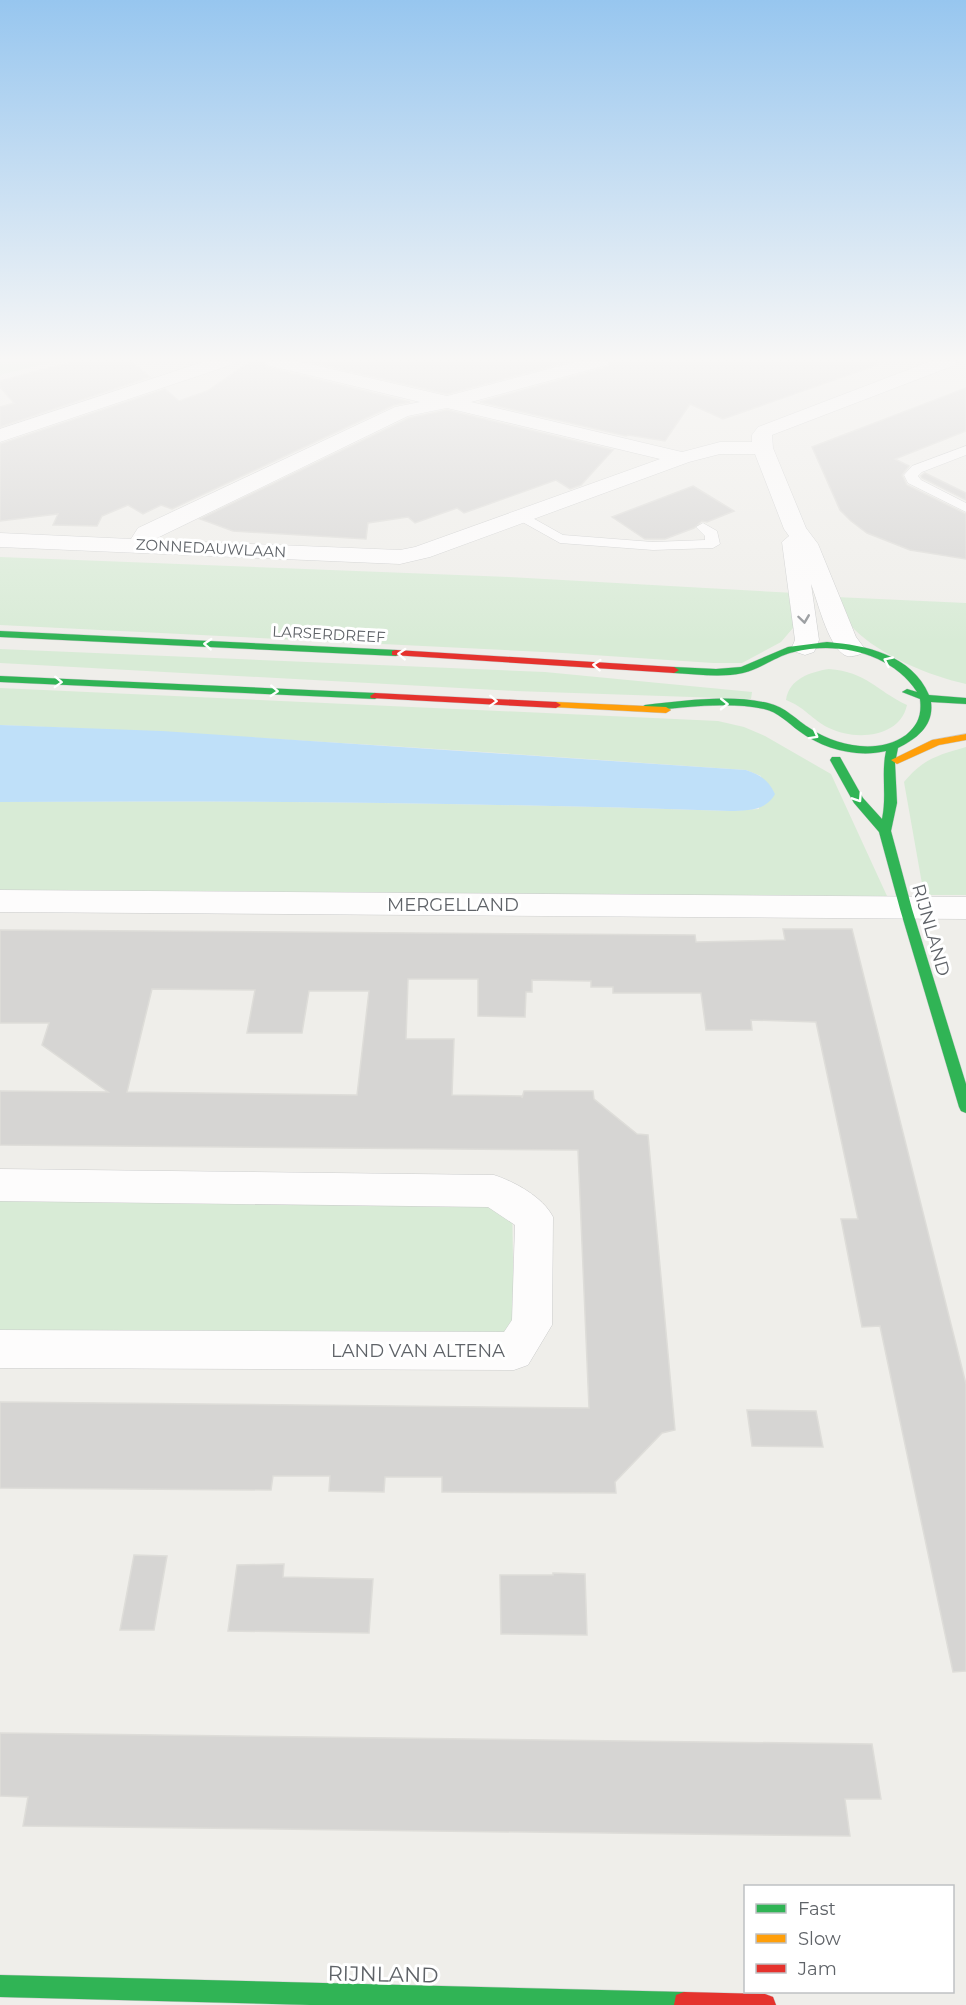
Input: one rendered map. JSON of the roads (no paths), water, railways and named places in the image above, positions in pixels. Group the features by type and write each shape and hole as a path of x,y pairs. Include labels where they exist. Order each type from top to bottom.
{"main road":[{"name":"LARSERDREEF","path":"0,634 512,659 655,670 732,671 750,669 780,653 803,654"},
{"path":"803,654 828,645 859,657 891,662 910,674 919,683 927,698 927,713 921,727"},
{"path":"803,654 845,659 859,657"},
{"name":"LARSERDREEF","path":"655,670 720,681 748,682"},
{"path":"0,679 645,708 718,716"},
{"path":"919,683 966,689"},
{"path":"895,685 915,696 966,701"},
{"path":"645,708 765,700 791,715 805,730 834,744 868,749 893,746 905,741 921,727 938,722"},
{"path":"765,700 769,722"},
{"path":"879,763 904,759 936,742 966,737"},
{"name":"RIJNLAND","path":"879,763 893,746"},
{"name":"RIJNLAND","path":"879,763 831,759 858,800 885,831 906,909 966,1107"},
{"name":"RIJNLAND","path":"879,763 891,803 885,831"},
{"name":"RIJNLAND","path":"0,1986 765,2005"}],"street":[{"path":"139,544 146,533 311,455"},
{"path":"668,455 682,458"},
{"name":"ZONNEDAUWLAAN","path":"0,540 400,556 422,552 695,455"},
{"path":"766,455 795,529 807,544 844,639 859,657"},
{"path":"795,529 793,545 807,640 803,654"},
{"name":"MERGELLAND","path":"0,901 966,908"},
{"name":"LAND VAN ALTENA","path":"0,1185 494,1191 534,1217 532,1325 514,1351 0,1349"}],"lane":[{"path":"954,455 917,469 911,475 915,483 966,508"},
{"path":"522,516 560,538 653,546 713,544 712,534 703,527"}],"water":[{"path":"0,725 162,731 746,770 763,778 775,794 762,807 730,811 365,803 0,802"}]}
